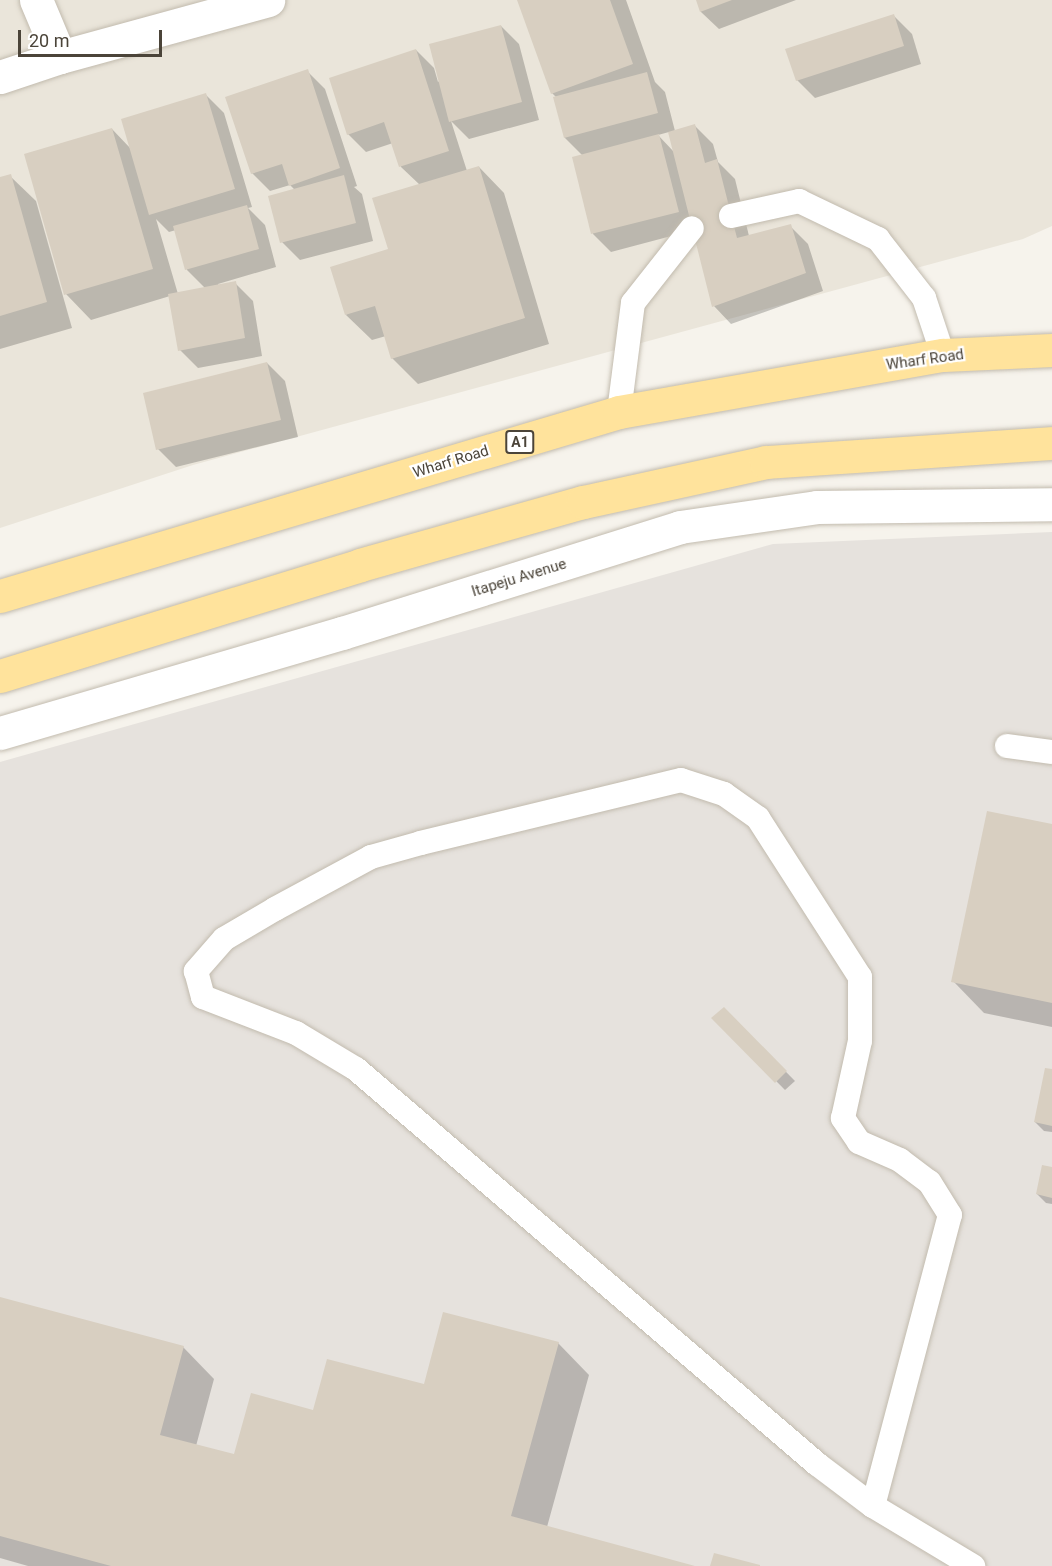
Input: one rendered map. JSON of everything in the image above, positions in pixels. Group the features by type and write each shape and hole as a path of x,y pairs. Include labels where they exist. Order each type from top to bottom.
{"main road":[{"name":"Wharf Road","path":"0,596 619,412 943,355 1052,350"},
{"path":"0,676 360,565 583,502 766,462 1052,444"}],"street":[{"path":"36,0 60,57"},
{"path":"0,77 60,57 268,0"},
{"name":"Itapeju Avenue","path":"0,733 342,633 680,528 817,507 1052,504"}],"lane":[{"path":"731,216 799,201 878,239 924,298 943,355"},
{"path":"619,412 633,303 692,228"},
{"path":"1007,746 1052,752"},
{"path":"873,1506 950,1215 929,1182 900,1160 859,1142 843,1118 860,1041 860,978 758,818 724,794 681,780 421,843 371,857 276,909 224,939 196,971 203,997 296,1033 356,1069 817,1464 873,1506 973,1566"}],"shaded area":[{"path":"0,0 1052,0 1052,226 1023,239 193,465 0,528"},
{"path":"1052,532 1052,1566 0,1566 0,762 773,544"}],"building":[{"path":"517,0 610,0 633,64 551,94"},
{"path":"696,0 732,0 700,12"},
{"path":"894,14 904,46 796,81 785,49"},
{"path":"501,25 522,102 449,122 429,44"},
{"path":"416,49 449,151 399,167 384,122 347,135 329,78"},
{"path":"308,69 340,168 289,186 282,164 251,174 225,97"},
{"path":"647,72 658,113 564,138 553,97"},
{"path":"206,93 235,189 149,215 121,119"},
{"path":"695,124 705,163 717,159 737,238 791,224 806,273 712,307 668,132"},
{"path":"112,128 153,269 64,295 24,154"},
{"path":"659,134 679,212 591,234 572,157"},
{"path":"479,166 525,318 391,359 375,306 345,315 330,267 388,249 372,198"},
{"path":"11,174 47,302 0,316 0,177"},
{"path":"344,175 356,223 280,243 268,196"},
{"path":"247,205 259,249 185,270 173,226"},
{"path":"236,281 245,338 178,351 168,294"},
{"path":"267,362 281,420 156,450 143,393"},
{"path":"987,811 1052,824 1052,1003 951,982"},
{"path":"724,1007 787,1071 775,1083 711,1018"},
{"path":"1045,1068 1052,1069 1052,1126 1034,1122"},
{"path":"1042,1165 1052,1167 1052,1198 1036,1194"},
{"path":"0,1297 184,1346 160,1435 234,1454 251,1393 313,1410 327,1359 424,1384 443,1312 559,1342 511,1516 695,1566 111,1566 0,1536"},
{"path":"714,1553 760,1565 760,1566 710,1566"}]}
